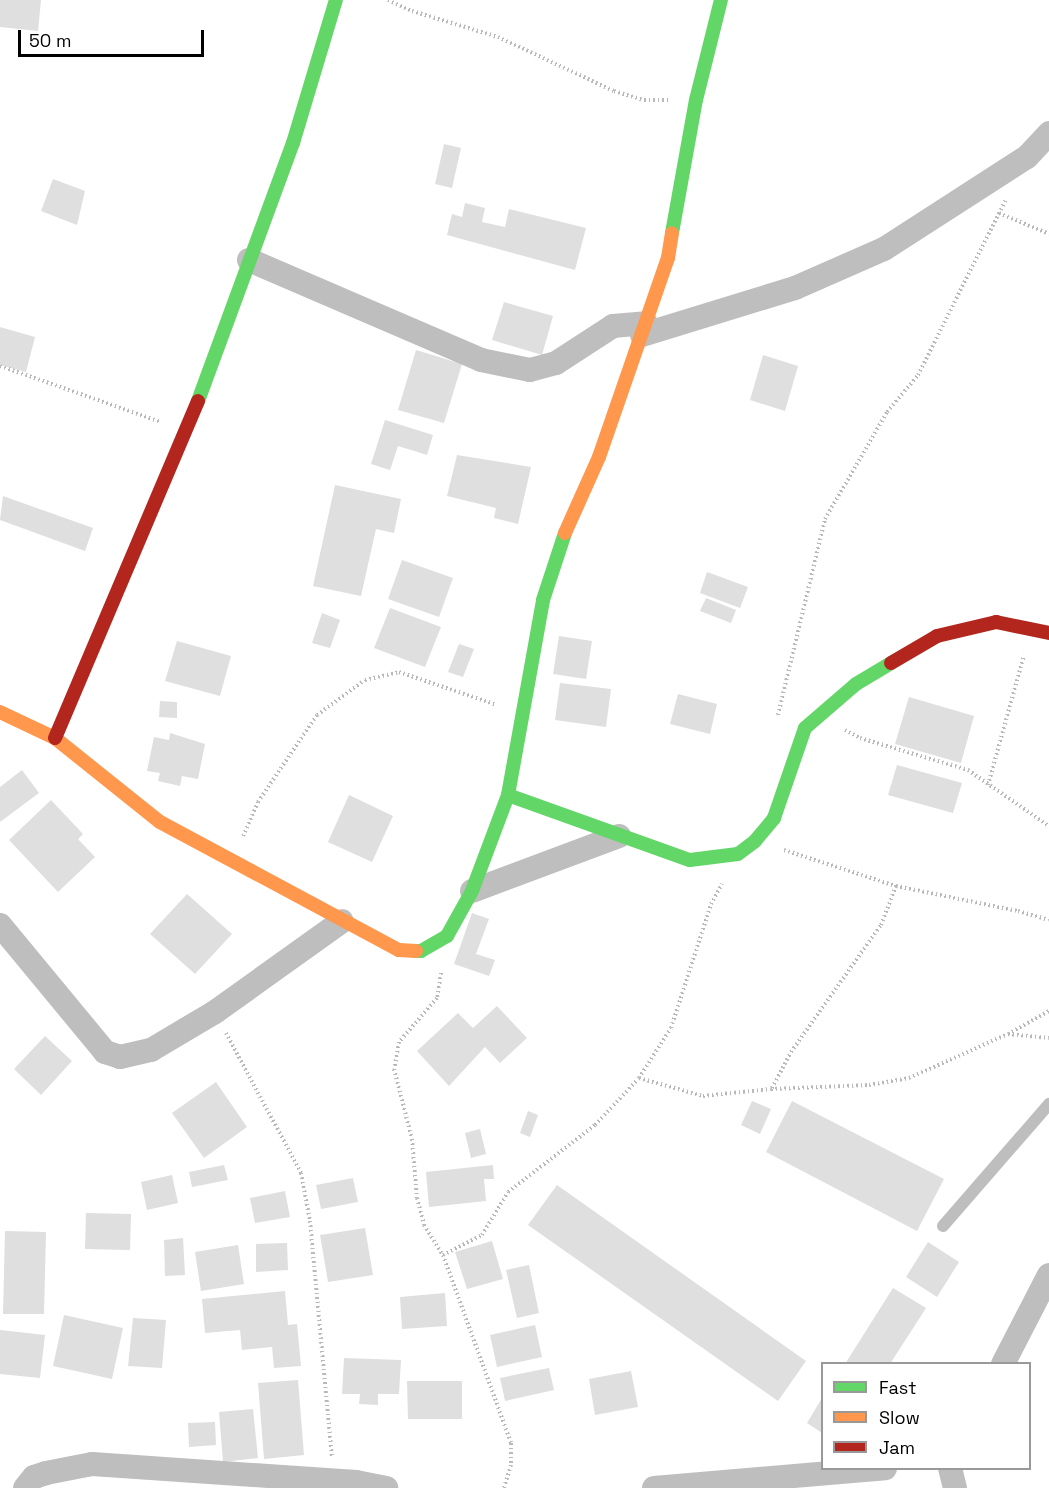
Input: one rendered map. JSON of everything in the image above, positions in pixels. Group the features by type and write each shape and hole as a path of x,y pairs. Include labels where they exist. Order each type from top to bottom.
{"street":[{"path":"55,738 187,432 293,143 336,0"},
{"path":"0,712 55,738 160,822 399,950 421,951 447,936 472,891 508,795 543,600 561,542 599,457 668,258 696,100 722,0"},
{"path":"249,260 481,360 530,370 556,363 613,326 644,329 795,288 884,249 1027,157 1049,133"},
{"path":"508,795 690,860 738,854 755,841 774,818 805,728 821,717 856,684 937,636 996,622 1049,633"},
{"path":"472,891 619,836"},
{"path":"0,925 105,1052 120,1058 152,1050 215,1012 342,921"},
{"path":"1005,1362 1049,1275"},
{"path":"25,1488 34,1477 92,1464 197,1480 356,1482 386,1488"},
{"path":"654,1488 862,1470"},
{"path":"950,1470 955,1488"}],"lane":[{"path":"943,1226 1049,1104"}],"path":[{"path":"388,0 412,11 498,37 614,91 644,100 696,100"},
{"path":"777,718 825,519 887,412 918,375 1008,195"},
{"path":"999,213 1049,234"},
{"path":"0,366 187,432"},
{"path":"988,785 1017,686 1030,628"},
{"path":"232,859 258,802 317,715 365,680 399,672 522,714"},
{"path":"821,717 860,738 968,770 1049,826"},
{"path":"755,841 896,886 1018,911 1049,920"},
{"path":"443,1255 482,1235 508,1192 595,1125 639,1078 671,1028 711,904 738,854"},
{"path":"771,1089 791,1052 881,925 896,886"},
{"path":"447,936 437,998 399,1042 394,1069 412,1139 417,1198 424,1225 443,1255 511,1443 511,1465 504,1488"},
{"path":"639,1078 703,1096 771,1089 869,1085 909,1078 1008,1034 1049,1011"},
{"path":"215,1012 301,1173 310,1221 333,1482"},
{"path":"1008,1034 1049,1038"}],"building":[{"path":"0,0 41,0 38,31 0,27"},
{"path":"444,144 461,148 452,188 435,184"},
{"path":"53,179 85,191 77,225 41,211"},
{"path":"465,203 485,208 482,222 505,227 509,209 586,228 575,270 447,235 452,214 462,217"},
{"path":"504,302 553,316 542,355 492,340"},
{"path":"0,327 35,337 26,372 0,365"},
{"path":"416,350 462,364 444,423 398,410"},
{"path":"763,355 798,366 785,411 750,400"},
{"path":"385,420 433,435 427,455 398,446 390,470 371,464"},
{"path":"457,455 531,467 518,524 494,518 496,508 447,496"},
{"path":"335,485 401,499 394,533 376,529 361,596 313,586"},
{"path":"3,496 93,528 85,551 0,520"},
{"path":"402,560 453,578 439,617 388,599"},
{"path":"707,572 748,587 740,608 700,593"},
{"path":"706,598 736,610 731,623 700,611"},
{"path":"390,608 441,627 425,667 374,648"},
{"path":"322,613 340,620 330,648 312,643"},
{"path":"559,636 592,641 586,679 553,674"},
{"path":"177,641 231,656 220,696 165,681"},
{"path":"459,644 474,649 463,677 448,672"},
{"path":"560,683 611,689 606,727 555,720"},
{"path":"678,694 717,704 710,734 670,724"},
{"path":"909,697 974,716 961,763 895,744"},
{"path":"160,701 177,702 177,718 159,717"},
{"path":"170,733 205,744 198,779 182,776 180,786 158,781 160,773 147,771 154,737 169,740"},
{"path":"897,765 962,783 953,813 888,795"},
{"path":"22,770 39,793 0,822 0,787"},
{"path":"349,795 393,816 372,862 328,842"},
{"path":"51,800 83,834 78,839 95,857 58,892 9,840"},
{"path":"187,894 232,934 195,974 150,934"},
{"path":"472,913 489,919 476,954 495,960 489,976 454,964"},
{"path":"497,1006 527,1038 500,1063 485,1047 449,1086 417,1051 458,1013 473,1028"},
{"path":"45,1036 72,1061 41,1095 14,1069"},
{"path":"216,1082 247,1127 204,1158 172,1113"},
{"path":"752,1101 771,1109 760,1134 741,1125"},
{"path":"792,1101 944,1179 917,1231 766,1152"},
{"path":"528,1111 538,1115 530,1137 520,1133"},
{"path":"480,1129 486,1154 471,1158 465,1133"},
{"path":"224,1165 228,1180 192,1187 189,1172"},
{"path":"493,1165 494,1179 484,1179 486,1201 429,1207 426,1172"},
{"path":"172,1175 178,1203 147,1210 141,1182"},
{"path":"353,1178 358,1202 321,1209 316,1185"},
{"path":"557,1185 806,1361 778,1401 528,1225"},
{"path":"285,1191 290,1217 255,1223 250,1198"},
{"path":"86,1213 131,1214 130,1250 85,1249"},
{"path":"365,1228 373,1275 328,1282 320,1235"},
{"path":"5,1231 46,1232 44,1314 3,1314"},
{"path":"183,1238 185,1275 165,1276 164,1240"},
{"path":"492,1241 503,1279 467,1289 455,1252"},
{"path":"928,1242 959,1262 937,1297 906,1277"},
{"path":"287,1243 288,1270 256,1272 256,1244"},
{"path":"238,1245 244,1284 201,1291 195,1252"},
{"path":"529,1265 539,1313 517,1318 506,1270"},
{"path":"893,1288 926,1308 891,1362 846,1362"},
{"path":"285,1291 288,1325 297,1324 301,1366 274,1368 272,1347 242,1350 240,1330 205,1333 202,1299"},
{"path":"445,1293 447,1326 402,1329 400,1297"},
{"path":"64,1315 123,1328 112,1379 53,1366"},
{"path":"133,1318 166,1320 162,1368 128,1366"},
{"path":"535,1325 542,1357 497,1367 490,1335"},
{"path":"0,1330 45,1335 40,1378 0,1374"},
{"path":"344,1358 401,1360 399,1394 378,1394 378,1405 359,1404 360,1394 342,1394"},
{"path":"549,1368 554,1390 505,1401 500,1378"},
{"path":"631,1371 638,1407 595,1415 589,1379"},
{"path":"298,1380 304,1455 264,1459 258,1383"},
{"path":"407,1381 462,1381 462,1419 408,1419"},
{"path":"821,1400 821,1432 807,1423"},
{"path":"253,1409 258,1458 223,1462 219,1412"},
{"path":"215,1422 216,1445 189,1447 188,1423"}],"traffic: fast":[{"path":"198,401 293,143 336,0"},
{"path":"672,233 696,100 721,0"},
{"path":"416,951 421,951 447,936 472,891 508,795 543,600 565,533"},
{"path":"508,795 690,860 738,854 755,841 774,818 805,728 856,684 891,663"}],"traffic: slow":[{"path":"565,533 599,457 668,258 672,233"},
{"path":"0,712 55,738 160,822 399,950 416,951"}],"traffic: jam":[{"path":"55,738 198,401"},
{"path":"891,663 937,636 996,622 1049,633"}]}
